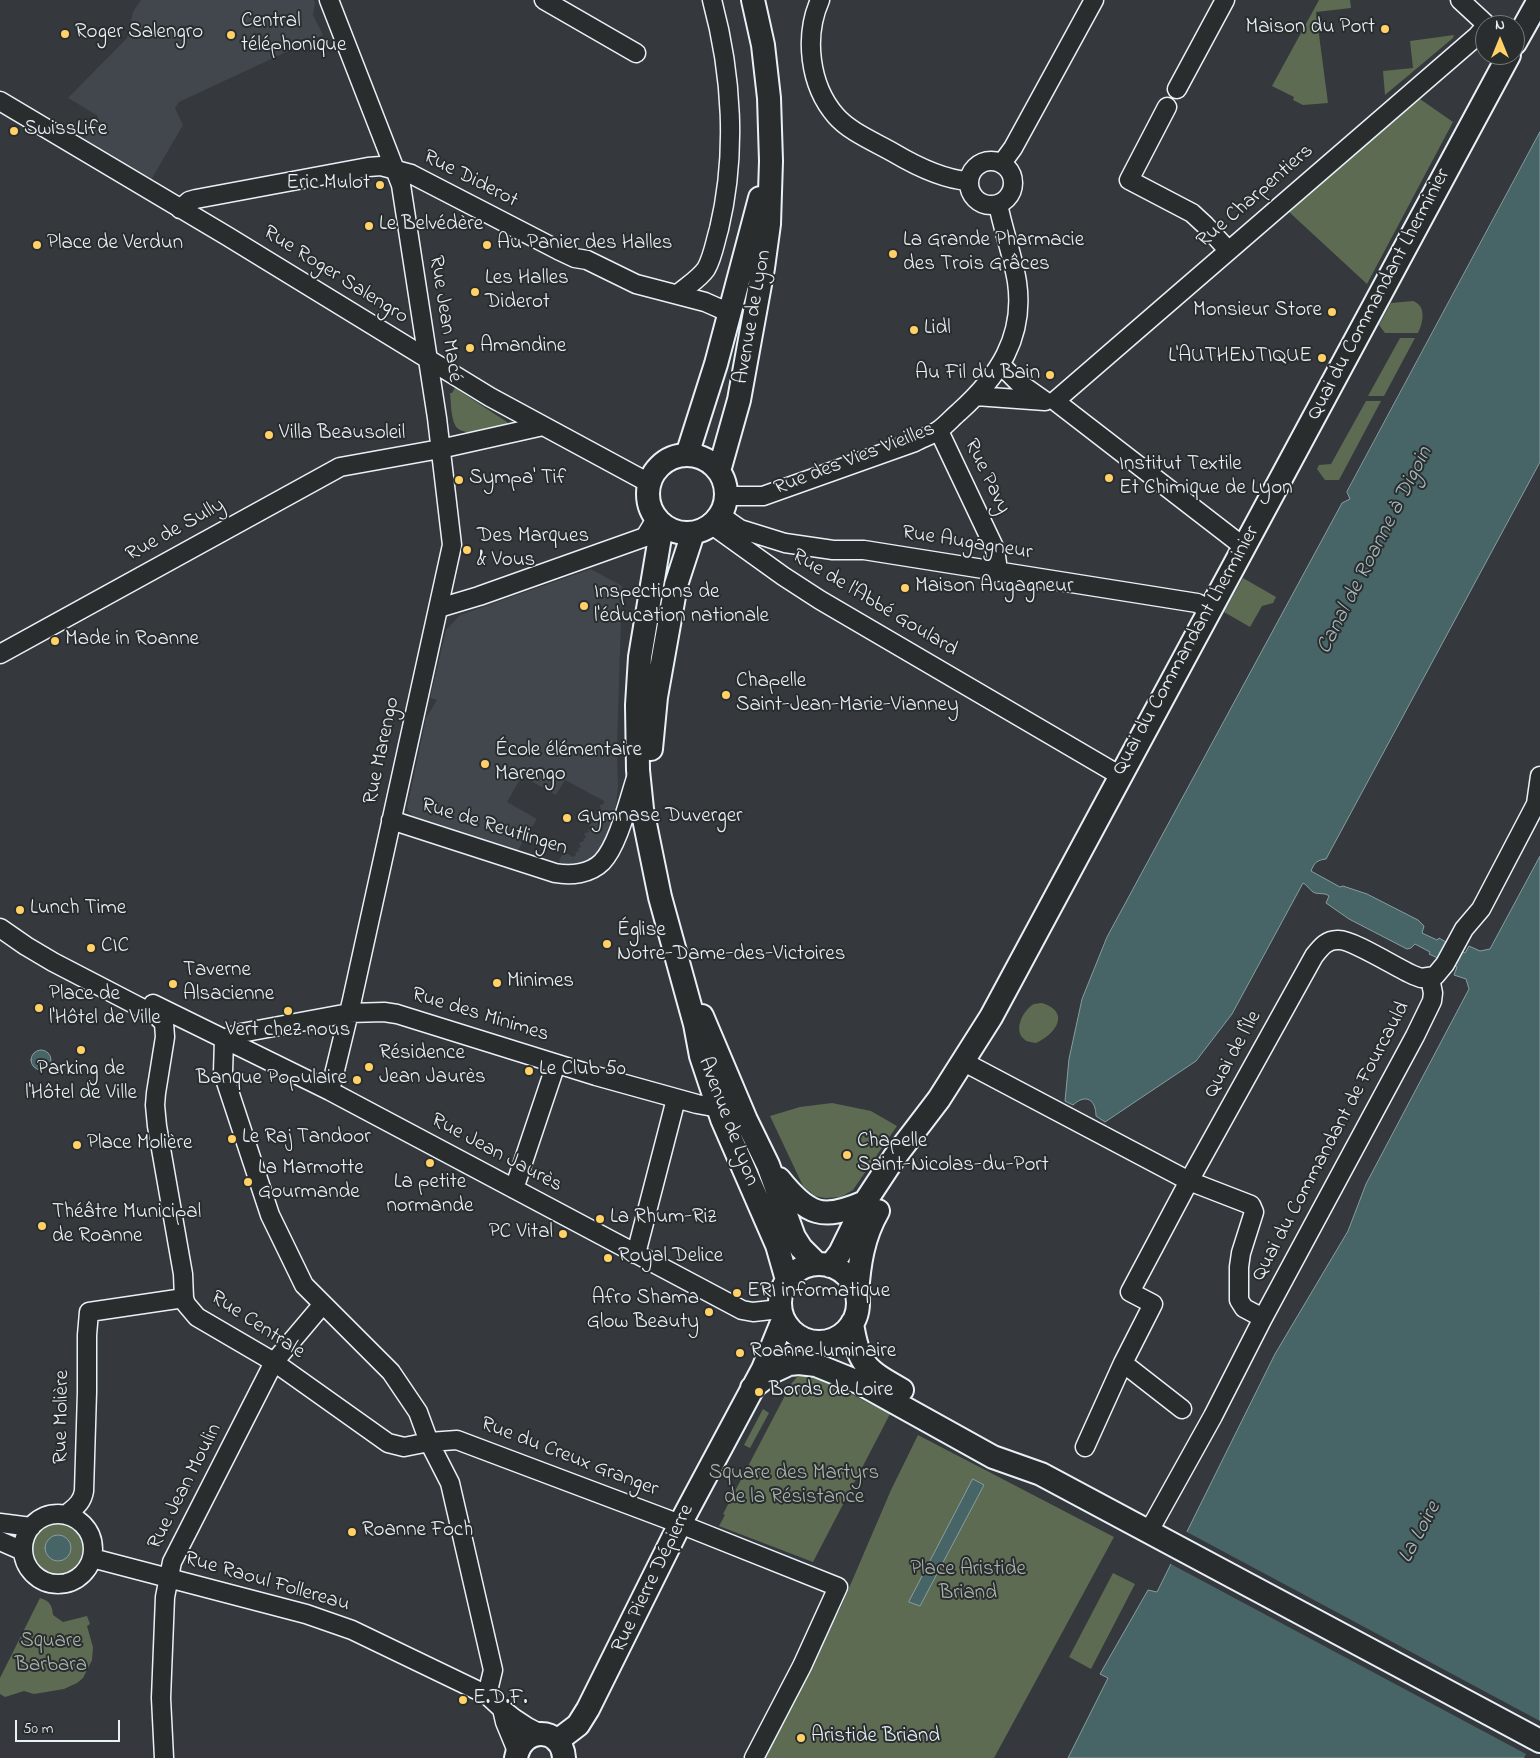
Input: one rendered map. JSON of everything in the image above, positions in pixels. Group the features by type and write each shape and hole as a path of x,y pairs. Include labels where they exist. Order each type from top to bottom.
{"main road":[{"name":"Avenue de Lyon","path":"719,471 739,400 769,224 771,161 769,98 763,45 753,0"},
{"path":"1525,25 1539,0"},
{"name":"Quai du Commandant Lherminier","path":"824,1265 840,1253 865,1202 894,1158 931,1111 964,1062 1003,995 1119,775 1504,65"},
{"name":"Avenue de Lyon","path":"687,455 716,364 771,161"},
{"path":"659,522 648,502 649,483 654,471 664,462 675,456 699,457 710,462 719,471 726,487 713,517"},
{"name":"Avenue de Lyon","path":"660,897 650,794 653,718 676,585 713,517"},
{"name":"Rue des Vies Vieilles","path":"659,522 672,531 682,534 713,517"},
{"name":"Avenue de Lyon","path":"659,522 640,657 637,705 638,770 642,809 660,897 696,1024 701,1056 718,1108 777,1245 787,1280"},
{"name":"Avenue de Lyon","path":"678,960 746,1120 768,1165 794,1237 801,1248 824,1265"},
{"name":"Quai du Commandant Lherminier","path":"857,1294 859,1265 869,1226 921,1138 931,1111"},
{"path":"768,1165 794,1198 809,1208 834,1213 865,1202"},
{"path":"813,1341 839,1337 852,1323 857,1309 857,1294 847,1276 824,1265 802,1268 787,1280 781,1291 781,1314 789,1328 813,1341 858,1382"},
{"name":"Rue Pierre Dépierre","path":"557,1748 583,1729 588,1709 680,1524 758,1379 781,1314"},
{"path":"852,1323 856,1345 862,1361 904,1400"},
{"name":"Rue Pierre Dépierre","path":"758,1379 781,1353 813,1341"},
{"path":"758,1379 783,1367 799,1363 816,1365 904,1400 940,1419 994,1457 1041,1474 1540,1741"},
{"path":"517,1754 526,1738 533,1735 557,1748"}],"street":[{"name":"Rue Jean Macé","path":"329,0 395,170 402,194 437,418"},
{"path":"544,0 636,53"},
{"path":"678,294 700,277 713,252 723,210 728,172 730,108 728,74 712,0"},
{"path":"820,0 814,20 810,48 816,79 836,116 851,128 908,161 953,180 968,181"},
{"path":"1002,163 1013,148 1094,0"},
{"path":"1177,88 1225,0"},
{"path":"1460,0 1476,15"},
{"name":"Rue Charpentiers","path":"1050,401 1475,38"},
{"name":"Rue Roger Salengro","path":"0,101 490,397 649,483"},
{"path":"1167,106 1129,180 1192,213 1205,224 1228,250"},
{"path":"988,161 1002,163 1012,174 1012,189 1004,201 998,204 983,204 972,195 968,181 974,167 988,161"},
{"name":"Rue Diderot","path":"180,209 189,201 196,199 381,166 411,174 575,258 587,260 636,284 705,302 730,312"},
{"name":"Rue des Vies Vieilles","path":"713,517 763,496 915,442 938,430 976,396 1001,365 1015,334 1018,298 1017,282 998,204"},
{"path":"1001,365 1018,382 1050,401 1244,547"},
{"path":"976,396 1050,401"},
{"name":"Rue Marengo","path":"330,1091 349,1013 452,545 437,418"},
{"name":"Rue de Sully","path":"0,654 295,490 340,467 440,449 543,426"},
{"name":"Rue Pavy","path":"938,430 995,549 996,572"},
{"name":"Rue Augagneur","path":"713,517 740,529 785,543 833,550 864,550 1197,603 1210,610"},
{"name":"Rue de l'Abbé Goulard","path":"713,517 783,576 820,600 1119,775"},
{"path":"439,608 479,596 645,537 659,522"},
{"name":"Rue de Reutlingen","path":"391,820 555,873 568,875 580,873 602,862 610,850 622,822 638,770"},
{"path":"1430,978 1440,972 1446,964 1460,936 1481,909 1536,804 1540,776"},
{"name":"Rue Jean Jaurès","path":"0,927 30,939 192,1024 330,1091 742,1310 781,1314"},
{"name":"Rue Jean Jaurès","path":"0,927 26,946 53,962 157,1016 164,1023 165,1037"},
{"name":"Quai de l'Île","path":"1123,1363 1153,1304 1130,1292 1189,1181 1314,956 1328,942 1340,939 1352,943 1413,975 1430,978"},
{"name":"Quai du Commandant de Fourcauld","path":"1150,1531 1214,1416 1263,1318 1415,1036 1432,1001 1433,993 1430,978"},
{"name":"Rue des Minimes","path":"224,1038 241,1033 349,1013 384,1012 397,1014 676,1099 718,1108"},
{"path":"184,1298 183,1274 155,1104 165,1037 192,1024"},
{"path":"224,1038 223,1073 270,1215 304,1285 391,1372 418,1412 429,1442 450,1483 493,1670 487,1695"},
{"path":"964,1062 1189,1181 1251,1205 1254,1208 1254,1212 1241,1253 1239,1267 1240,1300 1244,1308 1263,1318"},
{"path":"514,1190 556,1064"},
{"path":"634,1254 638,1246 676,1099"},
{"name":"Rue Centrale","path":"89,1312 184,1298 186,1304 198,1317 274,1362 388,1443 404,1447 429,1442"},
{"name":"Rue Jean Moulin","path":"164,1758 161,1698 165,1597 172,1562 274,1362 323,1304"},
{"name":"Rue Molière","path":"66,1515 79,1504 84,1491 89,1312"},
{"path":"1085,1447 1123,1363 1182,1409"},
{"name":"Rue du Creux Granger","path":"429,1442 457,1440 838,1586 802,1666 754,1758"},
{"path":"48,1515 66,1515 82,1524 88,1531 92,1539 92,1558 86,1570 76,1579 55,1583 41,1579 29,1567 23,1551 25,1538 31,1527 38,1520 48,1515"},
{"path":"0,1523 31,1527"},
{"path":"0,1541 23,1551"},
{"name":"Rue Raoul Follereau","path":"92,1558 306,1614 352,1630 487,1695 502,1709 557,1748"},
{"path":"502,1709 504,1722 517,1754"}],"shaded area":[{"path":"141,0 314,0 313,15 323,35 179,102 175,108 183,125 151,180 84,140 98,116 68,98 127,38 133,12"},
{"path":"591,569 622,586 617,748 618,787 616,806 608,833 601,848 590,860 581,864 569,866 560,864 559,860 564,852 573,857 576,855 575,852 579,851 578,848 581,847 579,843 586,838 584,833 589,832 588,829 591,829 589,825 596,820 594,815 599,814 598,811 601,810 600,805 604,804 604,801 565,780 556,795 522,776 507,802 537,819 518,850 412,816 407,808 426,718 437,700 430,698 446,630 460,615"}],"green space":[{"path":"1319,0 1350,0 1351,8 1316,12 1328,103 1303,105 1293,100 1294,97 1272,86"},
{"path":"1454,35 1453,38 1385,95 1383,71 1413,68 1410,41"},
{"path":"1420,99 1453,122 1367,284 1288,211"},
{"path":"1413,301 1420,307 1423,315 1418,333 1385,333 1379,325 1391,303"},
{"path":"1400,338 1415,338 1384,396 1368,396"},
{"path":"455,388 507,422 508,426 480,432 459,429 454,422 451,405 450,393"},
{"path":"1366,401 1381,401 1339,480 1325,480 1317,469 1319,465 1331,464"},
{"path":"1243,578 1276,597 1273,603 1262,606 1250,627 1224,612"},
{"path":"1042,1003 1051,1007 1056,1012 1058,1017 1057,1023 1054,1029 1043,1039 1036,1043 1026,1041 1019,1031 1023,1015 1034,1004"},
{"path":"832,1103 871,1111 897,1126 853,1190 841,1197 825,1198 815,1196 803,1186 770,1116 800,1107"},
{"name":"Square des Martyrs de la Résistance","path":"805,1374 818,1377 890,1414 813,1562 719,1526 725,1515 723,1514 791,1384 797,1377"},
{"path":"763,1409 769,1413 750,1448 744,1445"},
{"name":"Place Aristide Briand","path":"918,1435 1114,1537 994,1758 761,1758 840,1609 891,1490"},
{"path":"53,1521 63,1521 73,1525 81,1533 85,1548 81,1563 73,1571 63,1575 53,1575 43,1571 35,1563 31,1553 31,1543 35,1533 43,1525"},
{"path":"1113,1573 1135,1584 1091,1669 1069,1657"},
{"name":"Square Barbara","path":"40,1598 48,1602 53,1615 63,1622 87,1616 90,1624 87,1626 93,1647 92,1660 83,1678 64,1689 34,1694 24,1691 5,1697 0,1694 0,1678"}],"water":[{"path":"1540,132 1540,462 1326,859 1316,862 1311,871 1340,887 1343,886 1367,894 1418,920 1424,926 1422,933 1437,940 1439,938 1465,953 1469,946 1480,951 1490,949 1540,856 1540,1731 1526,1758 1068,1758 1108,1678 1100,1674 1148,1590 1157,1592 1275,1354 1348,1231 1366,1184 1469,989 1466,979 1454,975 1457,967 1429,954 1430,952 1415,944 1407,949 1349,919 1326,903 1329,896 1313,892 1303,883 1232,1014 1196,1061 1105,1122 1096,1116 1096,1110 1089,1100 1082,1099 1073,1105 1065,1101 1069,1059 1082,999 1107,937 1342,503 1350,499 1347,492"},
{"path":"41,1050 48,1053 51,1060 48,1067 41,1070 34,1067 31,1060 34,1053"},
{"path":"973,1479 984,1485 920,1606 909,1602"},
{"path":"58,1535 67,1539 71,1548 67,1557 58,1561 49,1557 45,1548 49,1539"}],"pier":[{"path":"1185,1531 1540,1721 1540,1736 1529,1758 1524,1758 1526,1754 1169,1563"}],"place":[{"name":"Maison du Port","path":"1385,29"},
{"name":"Roger Salengro","path":"65,34"},
{"name":"Central téléphonique","path":"231,35"},
{"name":"SwissLife","path":"14,131"},
{"name":"Eric Mulot","path":"380,185"},
{"name":"Le Belvédère","path":"369,226"},
{"name":"Place de Verdun","path":"37,245"},
{"name":"Au Panier des Halles","path":"487,245"},
{"name":"La Grande Pharmacie des Trois Grâces","path":"893,254"},
{"name":"Les Halles Diderot","path":"475,292"},
{"name":"Monsieur Store","path":"1332,312"},
{"name":"Lidl","path":"914,330"},
{"name":"Amandine","path":"470,348"},
{"name":"L'AUTHENTIQUE","path":"1322,358"},
{"name":"Au Fil du Bain","path":"1050,375"},
{"name":"Villa Beausoleil","path":"269,435"},
{"name":"Institut Textile Et Chimique de Lyon","path":"1109,478"},
{"name":"Sympa' Tif","path":"459,480"},
{"name":"Des Marques & Vous","path":"467,550"},
{"name":"Maison Augagneur","path":"905,588"},
{"name":"Inspections de l'éducation nationale","path":"584,606"},
{"name":"Made in Roanne","path":"55,641"},
{"name":"Chapelle Saint-Jean-Marie-Vianney","path":"726,695"},
{"name":"École élémentaire Marengo","path":"485,764"},
{"name":"Gymnase Duverger","path":"567,818"},
{"name":"Lunch Time","path":"20,910"},
{"name":"Église Notre-Dame-des-Victoires","path":"607,944"},
{"name":"CIC","path":"91,948"},
{"name":"Minimes","path":"497,983"},
{"name":"Taverne Alsacienne","path":"173,984"},
{"name":"Place de l'Hôtel de Ville","path":"39,1008"},
{"name":"Vert chez nous","path":"288,1011"},
{"name":"Parking de l'Hôtel de Ville","path":"81,1050"},
{"name":"Résidence Jean Jaurès","path":"369,1067"},
{"name":"Le Club 50","path":"529,1071"},
{"name":"Banque Populaire","path":"357,1080"},
{"name":"Le Raj Tandoor","path":"232,1139"},
{"name":"Place Molière","path":"77,1145"},
{"name":"Chapelle Saint-Nicolas-du-Port","path":"847,1155"},
{"name":"La petite normande","path":"430,1163"},
{"name":"La Marmotte Gourmande","path":"248,1182"},
{"name":"La Rhum-Riz","path":"600,1219"},
{"name":"Théâtre Municipal de Roanne","path":"42,1226"},
{"name":"PC Vital","path":"563,1234"},
{"name":"Royal Delice","path":"608,1258"},
{"name":"ERI informatique","path":"737,1293"},
{"name":"Afro Shama Glow Beauty","path":"709,1312"},
{"name":"Roanne luminaire","path":"740,1353"},
{"name":"Bords de Loire","path":"759,1392"},
{"name":"Roanne Foch","path":"352,1532"},
{"name":"E.D.F.","path":"463,1700"},
{"name":"Aristide Briand","path":"801,1738"}],"water label":[{"name":"Canal de Roanne à Digoin","path":"1376,551"},
{"name":"La Loire","path":"1421,1533"}]}
